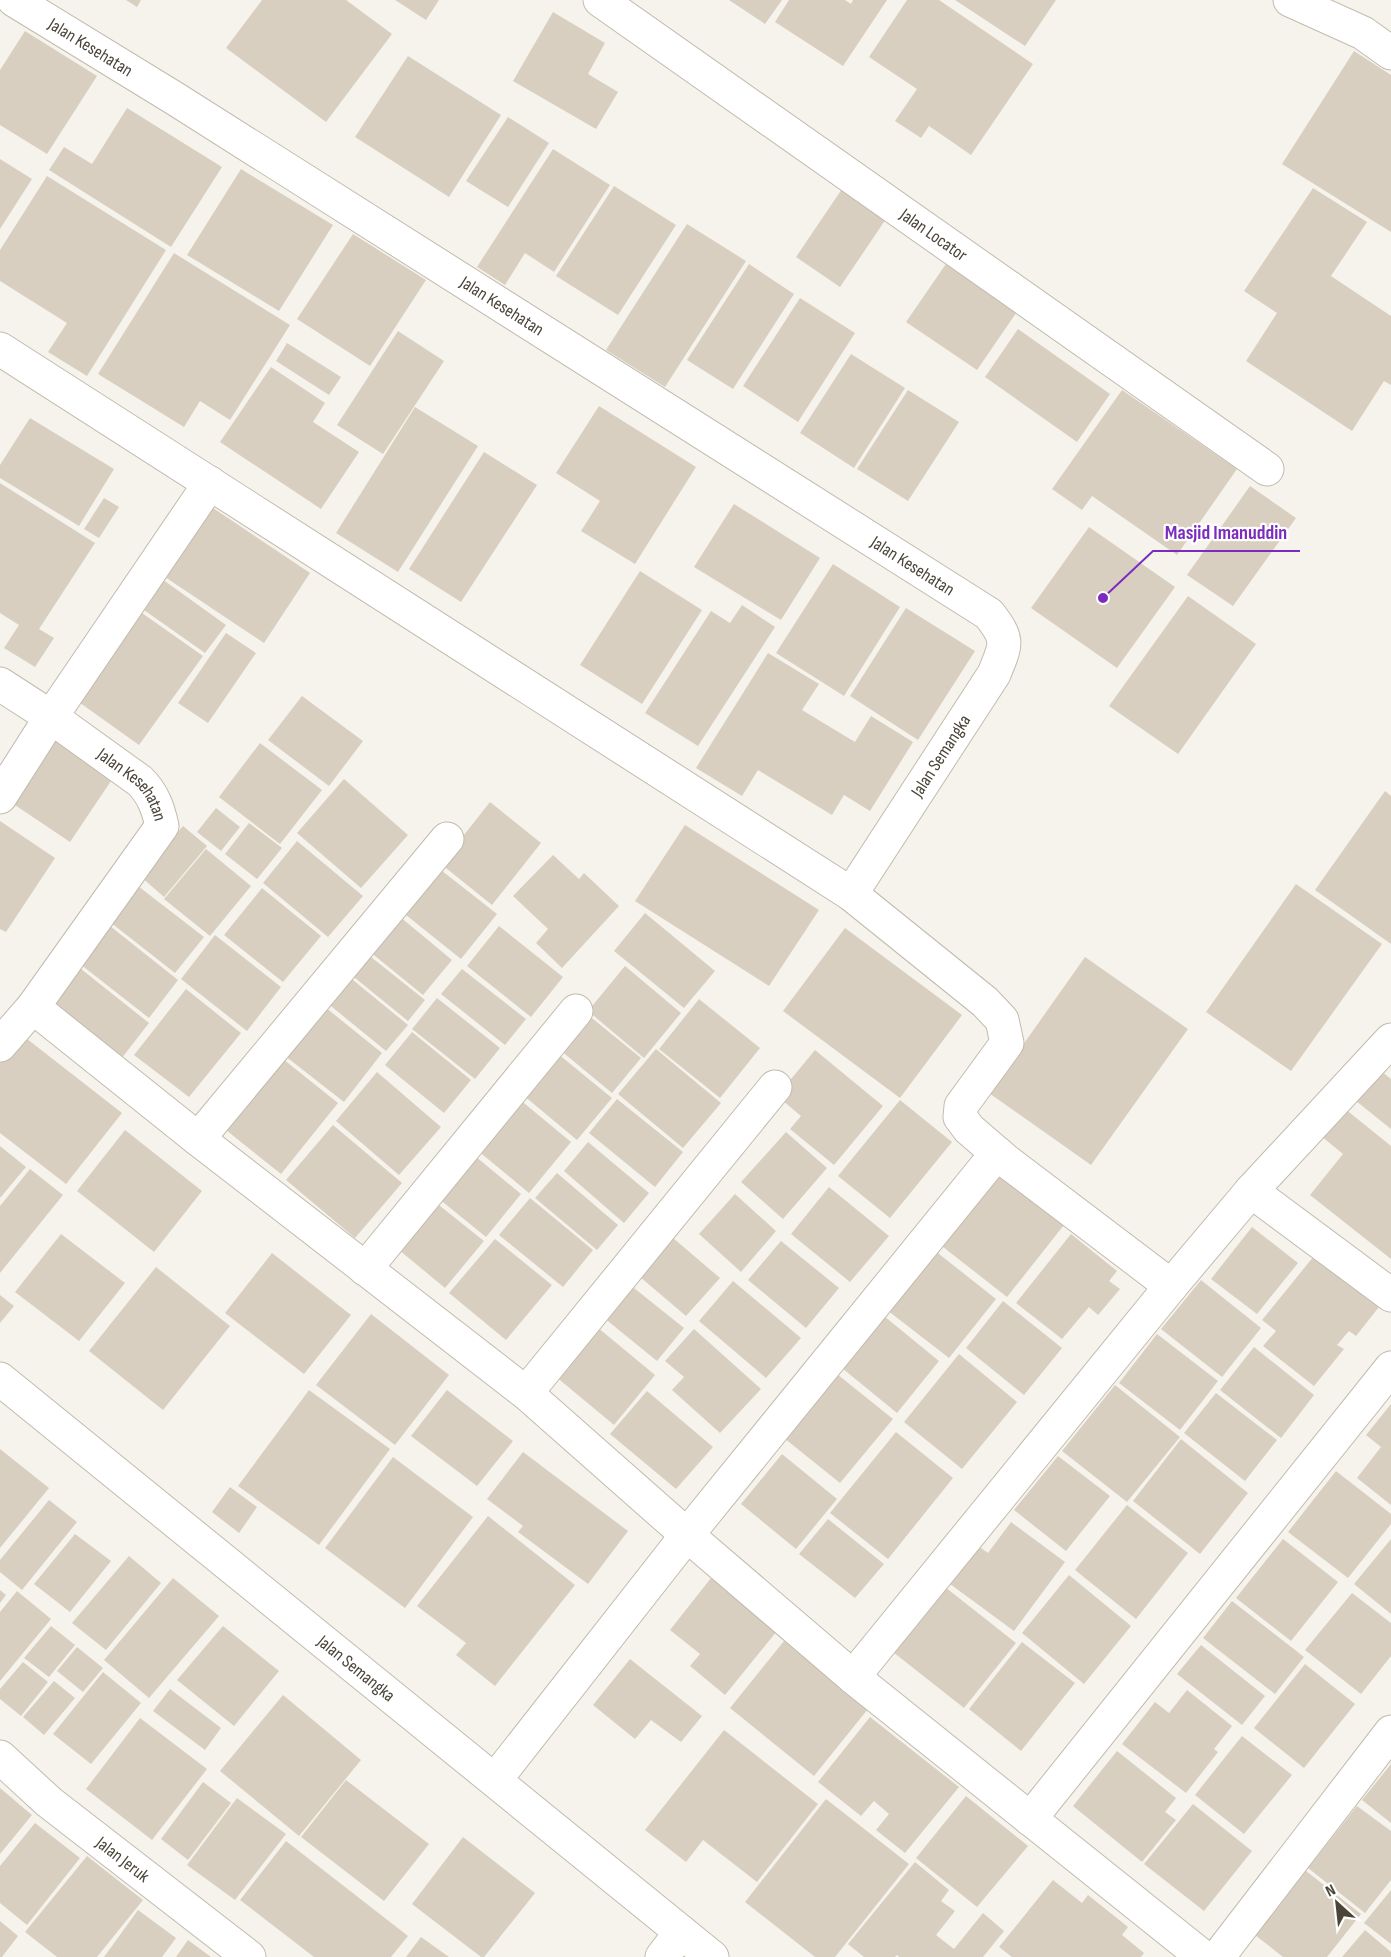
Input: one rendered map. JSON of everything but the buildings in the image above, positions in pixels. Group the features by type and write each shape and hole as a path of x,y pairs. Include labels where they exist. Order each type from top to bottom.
{"street":[{"name":"Jalan Kesehatan","path":"14,0 184,104 988,614"},
{"name":"Jalan Locator","path":"600,0 1267,469"},
{"path":"1290,0 1363,33 1391,53"},
{"path":"0,349 851,894 985,1002 1002,1020 1007,1043 960,1106 960,1117 969,1129 1171,1286"},
{"path":"0,797 51,717 210,483"},
{"name":"Jalan Semangka","path":"851,894 994,674 1005,646 1003,631 988,614"},
{"name":"Jalan Kesehatan","path":"0,684 51,717 145,786 159,810 162,826 33,1007"},
{"path":"198,1139 447,838"},
{"path":"0,1045 33,1007 198,1139 526,1393 853,1677 1203,1957"},
{"path":"365,1269 576,1011"},
{"path":"853,1677 1251,1191 1391,1040"},
{"path":"526,1393 775,1086"},
{"path":"495,1780 687,1535 997,1153"},
{"path":"1251,1191 1391,1295"},
{"path":"1030,1819 1391,1368"},
{"name":"Jalan Semangka","path":"0,1379 495,1780 672,1945 712,1957"},
{"path":"1218,1957 1391,1732"},
{"name":"Jalan Jeruk","path":"0,1757 49,1802 249,1957"}],"place":[{"name":"Masjid Imanuddin","path":"1103,598"}]}
